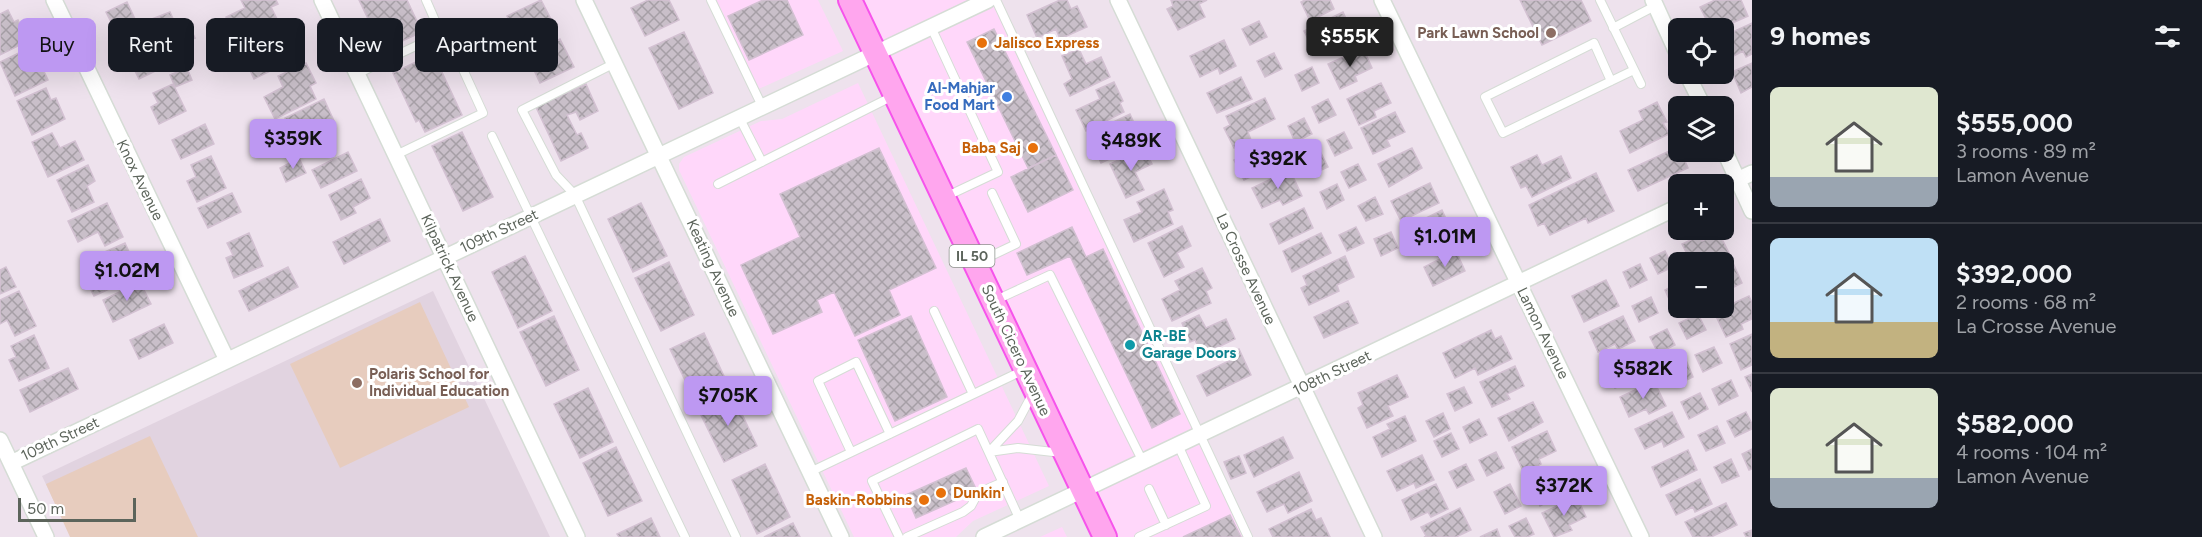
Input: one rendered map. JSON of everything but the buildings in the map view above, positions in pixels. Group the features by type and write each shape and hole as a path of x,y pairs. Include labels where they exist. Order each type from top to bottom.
{"main road":[{"name":"South Cicero Avenue","path":"849,0 1103,536"}],"street":[{"name":"Knox Avenue","path":"54,0 227,360"},
{"name":"Kilpatrick Avenue","path":"322,0 577,537"},
{"name":"Keating Avenue","path":"584,0 841,537"},
{"name":"109th Street","path":"11,463 988,0"},
{"name":"La Crosse Avenue","path":"1118,0 1374,537"},
{"name":"Lamon Avenue","path":"1382,0 1641,537"},
{"path":"1654,3 1668,33"},
{"path":"1734,181 1752,173"},
{"path":"1734,188 1752,211"},
{"name":"108th Street","path":"984,537 1668,212"},
{"path":"0,440 46,537"}],"lane":[{"path":"357,74 441,34 426,0"},
{"path":"711,0 762,106"},
{"path":"996,0 1248,537"},
{"path":"1600,0 1641,84"},
{"path":"1613,28 1654,3"},
{"path":"931,27 998,172 944,198"},
{"path":"1611,81 1594,43 1485,98 1503,134 1634,70"},
{"path":"615,63 522,110 556,175 575,195 736,537"},
{"path":"396,155 483,113 464,72"},
{"path":"718,184 895,95"},
{"path":"739,117 762,162"},
{"path":"492,136 685,537"},
{"path":"975,263 1016,244 992,193"},
{"path":"993,302 1050,275 1143,462"},
{"path":"934,311 973,394"},
{"path":"851,452 818,381 856,362 890,434"},
{"path":"810,472 973,394 1030,379"},
{"path":"989,452 1018,421 1030,379"},
{"path":"900,537 872,481 978,429 1020,520"},
{"path":"1139,537 1206,506 1178,446"},
{"path":"989,452 1018,448 1066,454"},
{"path":"907,537 963,512 978,493 1003,482"},
{"path":"1149,489 1166,525"}],"shaded area":[{"path":"711,0 818,0 843,51 754,91"},
{"path":"850,0 996,0 1248,537 1105,537"},
{"path":"858,83 1049,486 973,521 956,537 854,537 679,170 679,164 684,157 761,121 782,119"},
{"name":"Polaris School for Individual Education","path":"433,291 550,537 71,537 42,476"},
{"path":"420,302 469,407 340,468 290,364"},
{"path":"150,436 198,537 70,537 46,484"},
{"path":"1062,527 1067,537 1040,537"}],"place":[{"name":"Park Lawn School","path":"1551,33"},
{"name":"Jalisco Express","path":"982,43"},
{"name":"Al-Mahjar Food Mart","path":"1007,97"},
{"name":"Baba Saj","path":"1033,148"},
{"name":"AR-BE Garage Doors","path":"1130,345"},
{"name":"Polaris School for Individual Education","path":"357,383"},
{"name":"Dunkin'","path":"941,493"},
{"name":"Baskin-Robbins","path":"924,500"}]}
